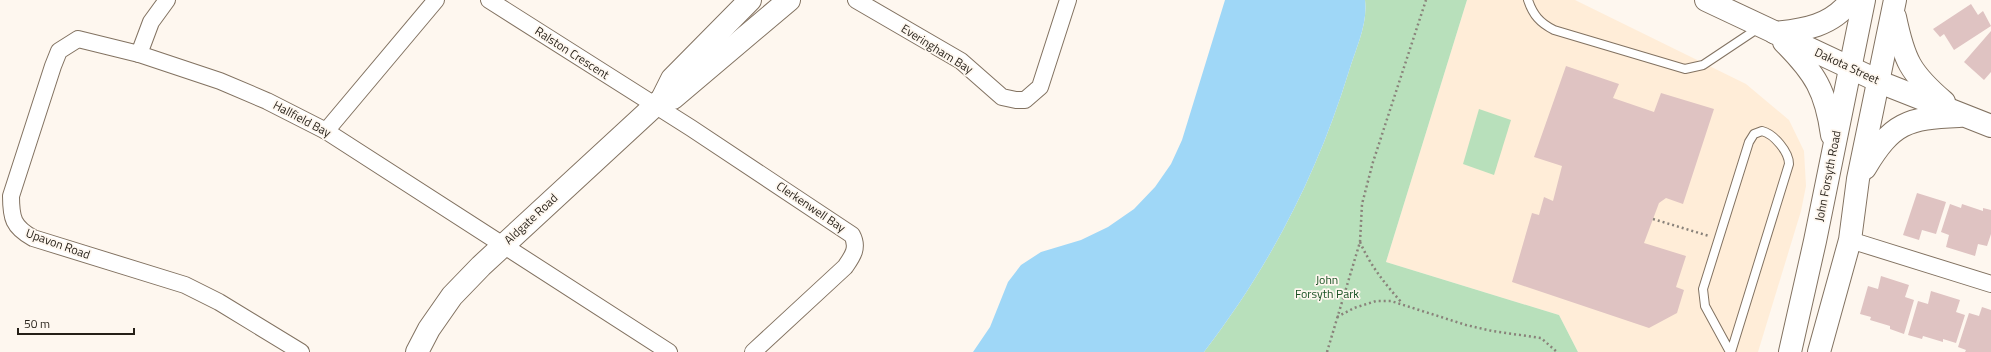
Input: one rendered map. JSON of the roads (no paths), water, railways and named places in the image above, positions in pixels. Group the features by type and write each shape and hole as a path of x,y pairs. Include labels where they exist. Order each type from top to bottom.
{"street":[{"path":"139,54 151,22 167,0"},
{"path":"326,131 436,0"},
{"name":"Ralston Crescent","path":"489,0 658,102"},
{"name":"Aldgate Road","path":"416,352 429,329 452,296 504,245 658,102 672,79 750,0"},
{"name":"Aldgate Road","path":"658,102 673,98 789,0"},
{"name":"Everingham Bay","path":"856,0 961,61 1002,97 1016,100 1025,100 1040,87 1068,0"},
{"name":"Dakota Street","path":"1706,0 1878,81 1991,126"},
{"path":"1768,30 1815,27 1833,18 1851,0"},
{"name":"John Forsyth Road","path":"1790,352 1796,331 1864,0"},
{"path":"1819,352 1850,240 1858,179 1894,4"},
{"path":"1894,4 1901,46 1908,64 1926,87 1963,115"},
{"path":"1768,30 1806,65 1820,87 1828,107 1833,150"},
{"name":"Upavon Road","path":"139,54 78,39 59,51 11,196 11,212 19,230 33,238 185,285 219,302 301,352"},
{"name":"Hallfield Bay","path":"139,54 220,81 260,98 326,131 504,245"},
{"name":"Clerkenwell Bay","path":"658,102 847,230 855,241 852,257 845,267 753,352"},
{"path":"1858,179 1879,145 1892,131 1908,123 1927,118 1963,115"},
{"path":"1850,240 1991,284"},
{"path":"504,245 670,352"}],"lane":[{"path":"1528,0 1534,15 1546,26 1554,30 1685,69 1703,65 1768,30"},
{"path":"1758,132 1766,132 1786,152 1789,164 1730,352 1705,306 1703,295 1749,142 1758,132"}],"water":[{"path":"1225,0 1365,0 1365,18 1361,36 1322,147 1289,218 1270,253 1228,320 1204,352 973,352 990,327 1008,282 1021,265 1041,252 1081,240 1108,227 1134,209 1155,187 1171,164 1182,140"}],"park label":[{"name":"John Forsyth Park","path":"1327,287"}]}
